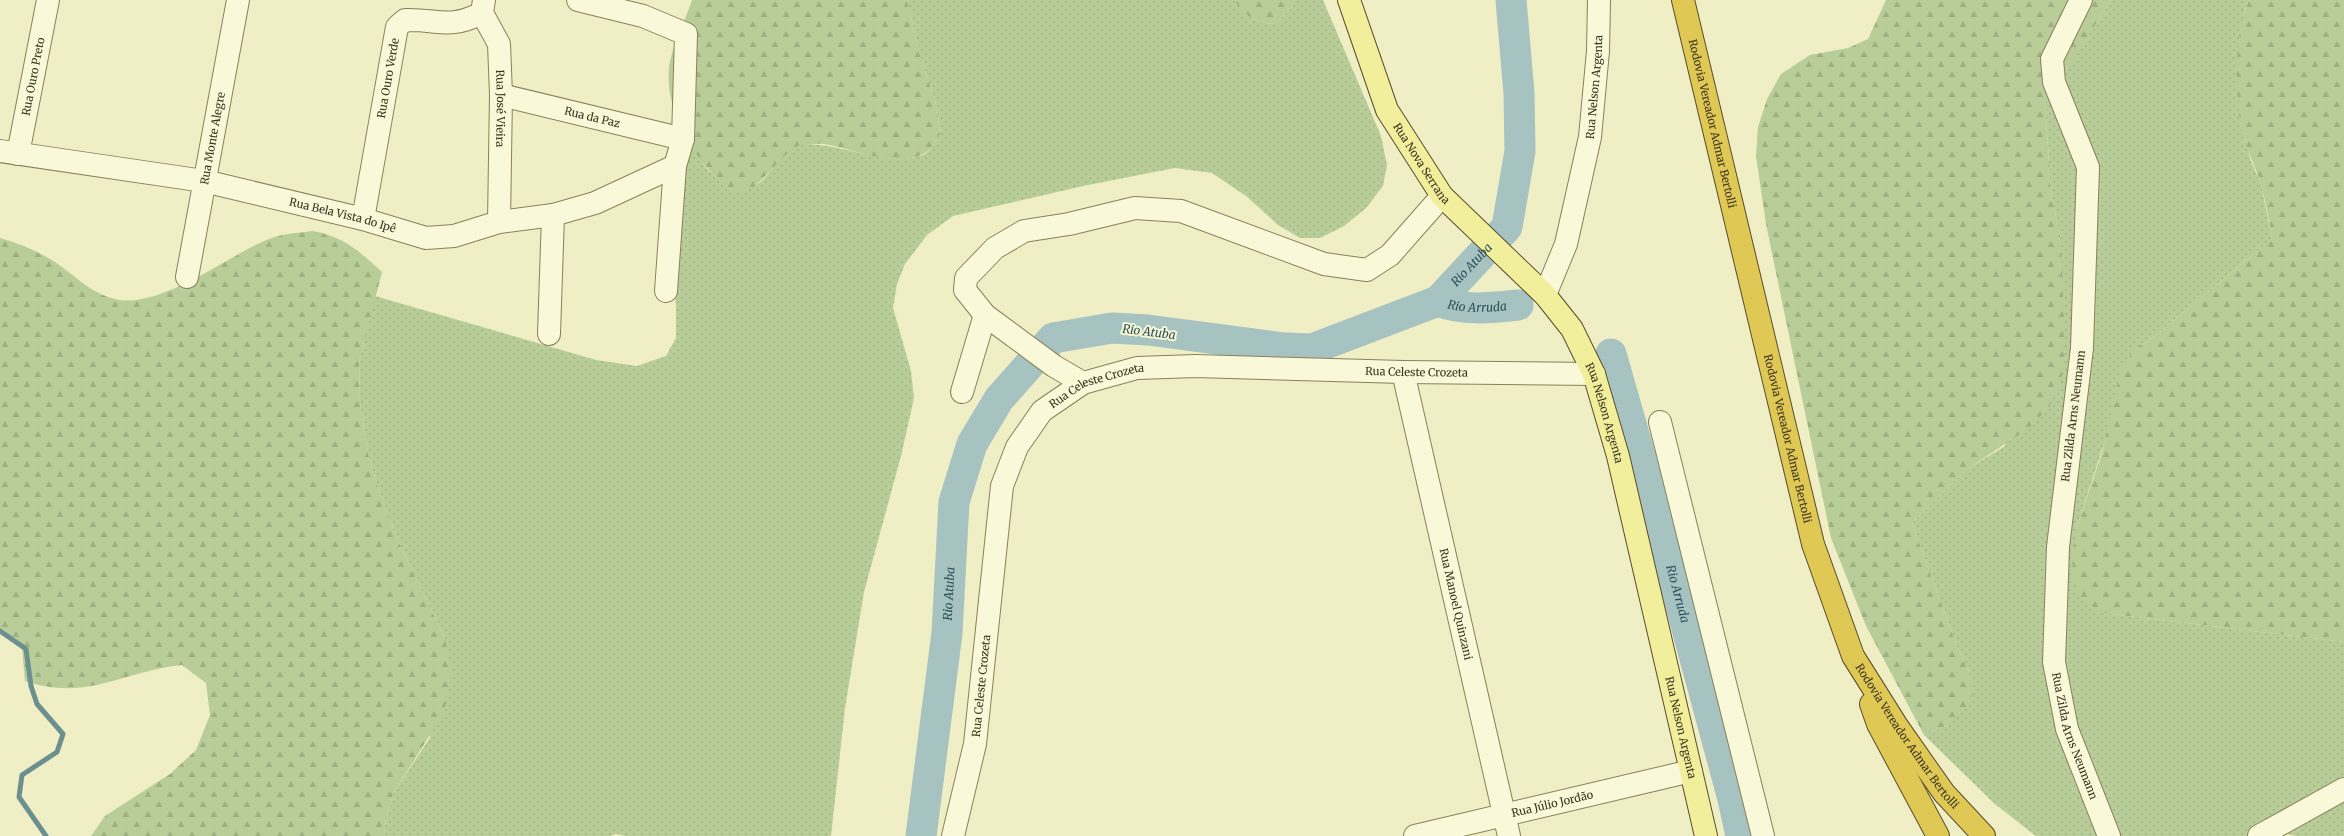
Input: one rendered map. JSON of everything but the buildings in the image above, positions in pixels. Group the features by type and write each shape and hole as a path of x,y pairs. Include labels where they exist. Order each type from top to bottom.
{"highway":[{"name":"Rodovia Vereador Admar Bertolli","path":"1683,0 1813,544 1853,656 1897,726 1944,792 1984,836"},
{"path":"1853,656 1878,724 1938,836"}],"main road":[{"name":"Rua Nova Serrana","path":"1349,0 1387,110 1448,203 1502,256 1545,295"},
{"name":"Rua Nelson Argenta","path":"1545,295 1572,329 1594,374 1618,456 1706,836"}],"street":[{"name":"Rua Ouro Preto","path":"9,152 48,0"},
{"name":"Rua Monte Alegre","path":"187,277 238,0"},
{"path":"578,0 643,16 686,34 683,139 675,166 666,291"},
{"name":"Rua Nelson Argenta","path":"1545,295 1566,244 1590,137 1598,51 1599,0"},
{"name":"Rua Zilda Arns Neumann","path":"2081,0 2052,59 2054,82 2088,167 2082,348 2058,547 2054,662 2067,729 2109,836"},
{"name":"Rua José Vieira","path":"483,6 499,44 501,95 499,222"},
{"name":"Rua Ouro Verde","path":"363,219 397,27 405,20 446,24 467,20 483,6"},
{"name":"Rua da Paz","path":"501,95 683,139"},
{"name":"Rua Bela Vista do Ipê","path":"9,152 204,181 363,219 426,238 454,236 499,222 553,214 595,203 675,166"},
{"path":"1083,383 1054,366 985,315 965,290 966,278 995,248 1024,231 1069,224 1134,208 1181,211 1324,264 1367,270 1390,255 1448,203"},
{"path":"549,334 553,214"},
{"path":"962,392 985,315"},
{"name":"Rua Celeste Crozeta","path":"953,836 975,744 1002,486 1017,448 1042,411 1083,383 1137,368 1188,366 1403,372 1594,374"},
{"name":"Rua Manoel Quinzani","path":"1403,372 1509,836"},
{"path":"1660,422 1763,836"},
{"name":"Rua Júlio Jordão","path":"1415,836 1691,771"},
{"path":"2259,836 2344,789"}],"green space":[{"path":"692,0 907,0 919,51 937,108 940,134 927,152 914,158 888,159 824,144 803,145 794,148 786,154 759,182 750,189 740,192 729,190 698,157 682,129 671,99 669,84 670,62 675,44"},
{"path":"907,0 1234,0 1247,15 1257,21 1276,24 1292,7 1294,0 1323,0 1381,136 1387,165 1383,186 1366,208 1344,226 1320,238 1300,238 1278,225 1246,196 1212,173 1175,168 1083,186 953,216 927,235 905,264 897,284 893,308 911,371 914,398 901,456 864,592 845,708 831,836 626,836 616,834 610,836 384,836 386,819 394,792 430,738 445,639 396,536 378,488 368,453 360,404 359,362 375,296 596,360 637,366 666,356 676,338 676,305 668,248 687,137 706,168 730,190 756,185 764,179 789,150 802,145 832,147 897,159 912,158 925,154 940,134 937,108 919,51"},
{"path":"1234,0 1294,0 1292,7 1276,24 1257,21 1247,15"},
{"path":"1886,0 2111,0 2045,104 2051,193 2060,235 2062,265 2065,353 2061,382 2049,407 2029,428 1966,470 1912,523 1957,646 1969,672 1973,692 1970,705 1948,725 1924,735 1866,626 1831,538 1766,224 1756,156 1758,127 1767,99 1781,74 1810,55 1848,48 1868,39"},
{"path":"2111,0 2249,0 2245,9 2237,84 2242,129 2251,161 2261,184 2272,239 2154,337 2135,348 2077,527 2102,613 2344,642 2344,836 2296,836 2280,832 2256,836 2036,836 1995,804 1924,735 1948,725 1969,672 1957,646 1912,523 1966,470 2005,446 2060,235 2051,193 2045,103"},
{"path":"2249,0 2344,0 2344,642 2102,613 2082,600 2073,580 2072,554 2077,527 2102,453 2120,371 2135,348 2154,337 2272,239 2261,185 2248,151 2239,116 2237,82 2238,47 2240,30"},
{"path":"313,231 342,241 358,251 382,272 359,362 360,404 368,453 378,488 396,536 445,639 452,673 444,713 394,792 386,819 384,836 91,836 105,816 170,774 196,750 210,715 206,683 182,665 161,668 86,687 47,687 25,681 22,648 0,633 0,238 26,247 44,256 58,264 81,282 97,292 115,299 132,300 150,297 170,290 190,281 268,239 287,234"}],"waterway":[{"name":"Rio Atuba","path":"921,836 947,633 954,502 972,444 999,399 1053,338 1112,328 1148,330 1284,348 1312,349 1438,301 1507,227 1520,151 1519,93 1511,0"},
{"name":"Rio Arruda","path":"1438,301 1457,306 1477,308 1518,305"},
{"name":"Rio Arruda","path":"1611,354 1645,473 1733,799 1741,836"},
{"path":"0,631 26,649 31,686 37,704 63,734 57,752 22,775 19,797 46,836"}]}
